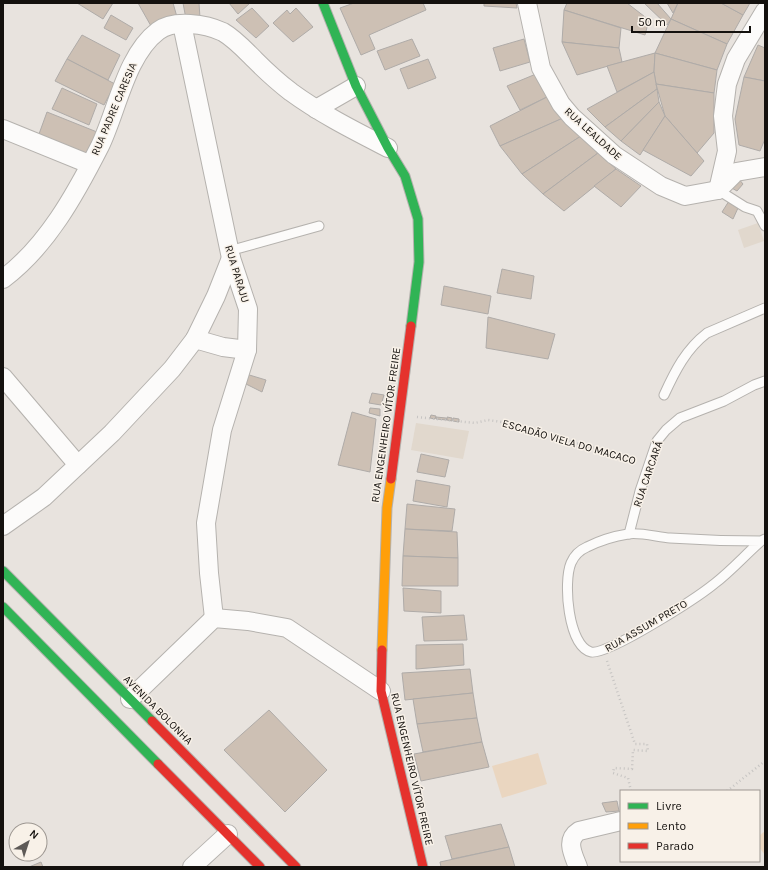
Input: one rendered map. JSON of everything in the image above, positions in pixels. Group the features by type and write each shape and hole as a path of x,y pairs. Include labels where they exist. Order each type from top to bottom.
{"street":[{"name":"RUA ENGENHEIRO VÍTOR FREIRE","path":"323,3 356,86 388,148 405,176 418,219 420,262 387,508 381,691 423,867"},
{"name":"RUA LEALDADE","path":"527,3 541,68 561,104 572,117 614,155 661,186 686,196 718,190"},
{"path":"718,190 727,151 724,116 727,84 736,59 765,11"},
{"name":"RUA PADRE CARESIA","path":"3,279 21,265 56,223 100,146 136,57 158,31 166,26 182,24 210,28 223,33 233,39 266,71 291,92 316,109 388,148"},
{"name":"RUA PARAJU","path":"182,24 230,255 248,308 247,350 222,430 206,522 208,573 214,618"},
{"path":"316,109 356,86"},
{"path":"3,129 89,164"},
{"path":"718,190 736,172 765,167"},
{"path":"3,526 44,497 78,465 172,369 195,339 216,296 230,255"},
{"path":"195,339 223,347 247,350"},
{"path":"3,377 78,465"},
{"name":"AVENIDA BOLONHA","path":"3,571 296,867"},
{"path":"3,607 260,867"},
{"path":"130,699 214,618 248,621 287,628 381,691"},
{"path":"578,867 571,846 571,840 574,834 579,831 620,821"},
{"path":"192,867 228,834"}],"lane":[{"path":"718,190 745,207 757,211 765,226"},
{"path":"230,255 319,226"},
{"path":"664,395 684,356 700,339 708,333 765,308"},
{"name":"RUA CARCARÁ","path":"629,534 648,465 657,441 666,430 680,418 724,401 754,385 765,381"},
{"name":"RUA ASSUM PRETO","path":"629,534 716,541 763,540 709,588 674,612 604,651 590,652 583,648 576,640 568,609 570,564 575,556 588,546 629,534"}],"path":[{"name":"ESCADÃO VIELA DO MACACO","path":"399,415 467,423 488,420 502,422 598,449 648,465"},
{"path":"604,651 635,744 648,744 648,751 632,750 632,768 614,768 613,773 628,778 631,790"},
{"path":"728,790 765,761"}],"shaded area":[{"path":"758,223 764,241 744,248 738,230"},
{"path":"416,423 469,431 463,459 411,450"},
{"path":"538,753 547,784 502,798 492,766"},
{"path":"765,831 765,855 760,848 760,835"}],"building":[{"path":"77,3 113,3 103,19"},
{"path":"138,3 173,3 177,17 151,26"},
{"path":"183,3 199,3 200,18 186,19"},
{"path":"229,3 250,3 238,14"},
{"path":"354,3 423,3 426,10 369,35 375,49 361,55 340,8"},
{"path":"484,3 516,3 517,8 484,6"},
{"path":"567,3 627,3 649,20 645,35 564,10"},
{"path":"644,3 657,3 671,19 667,25"},
{"path":"667,3 678,3 673,13"},
{"path":"678,3 721,3 743,15 727,44 671,19"},
{"path":"721,3 750,3 743,15"},
{"path":"252,8 269,26 256,38 236,20"},
{"path":"296,8 313,27 293,42 273,23 287,10 290,14"},
{"path":"564,10 621,28 619,48 562,42"},
{"path":"111,15 133,28 126,40 104,28"},
{"path":"671,19 727,44 717,70 655,53"},
{"path":"82,35 120,55 108,80 67,59"},
{"path":"412,39 420,56 385,70 377,51"},
{"path":"524,39 530,62 500,71 493,48"},
{"path":"562,42 619,48 622,62 577,75"},
{"path":"758,45 765,48 765,81 744,77"},
{"path":"655,53 654,72 617,92 607,66"},
{"path":"655,53 717,70 714,93 656,84 654,72"},
{"path":"67,59 115,84 104,105 55,81"},
{"path":"428,59 436,78 408,89 400,69"},
{"path":"654,72 657,89 605,127 587,109"},
{"path":"536,74 549,96 520,110 507,86"},
{"path":"744,77 765,81 765,139 760,151 739,145 735,119"},
{"path":"656,84 714,93 714,133 697,153 665,116"},
{"path":"62,88 97,104 89,125 52,109"},
{"path":"657,89 659,102 621,141 605,127"},
{"path":"549,96 563,118 500,146 490,126"},
{"path":"659,102 665,116 640,155 621,141"},
{"path":"47,112 97,132 87,154 39,134"},
{"path":"665,116 704,161 691,176 643,150"},
{"path":"563,118 581,136 522,174 500,146"},
{"path":"581,136 598,153 543,194 522,174"},
{"path":"598,153 616,169 564,211 543,194"},
{"path":"616,169 641,186 621,207 594,186"},
{"path":"738,178 743,184 737,191 730,187"},
{"path":"729,201 738,208 733,219 722,212"},
{"path":"502,269 534,276 531,299 497,293"},
{"path":"444,286 491,296 488,314 441,305"},
{"path":"488,317 555,334 548,359 486,348"},
{"path":"246,374 266,380 262,392 244,383"},
{"path":"372,393 384,395 381,405 369,403"},
{"path":"370,408 380,409 380,416 369,413"},
{"path":"352,412 376,419 370,472 338,465"},
{"path":"431,415 436,416 435,419 430,418"},
{"path":"436,417 446,418 447,420 436,419"},
{"path":"447,417 452,418 452,421 447,420"},
{"path":"453,418 459,419 459,422 453,421"},
{"path":"421,454 449,460 445,477 417,472"},
{"path":"416,480 450,486 447,507 413,501"},
{"path":"407,504 455,509 452,531 405,529"},
{"path":"405,529 457,532 458,558 403,556"},
{"path":"403,556 458,558 458,586 402,586"},
{"path":"403,588 441,591 441,613 404,611"},
{"path":"464,615 467,640 424,641 422,617"},
{"path":"463,644 464,665 416,669 416,645"},
{"path":"470,669 473,693 405,700 402,673"},
{"path":"473,693 477,718 417,724 413,699"},
{"path":"269,710 327,770 285,812 224,750"},
{"path":"477,718 482,742 423,752 417,724"},
{"path":"482,742 489,767 421,781 414,754"},
{"path":"617,801 619,811 606,812 602,803"},
{"path":"501,824 509,847 452,859 445,836"},
{"path":"509,847 515,867 441,867 440,862"},
{"path":"41,862 43,867 29,867"}],"traffic: fast":[{"path":"323,3 356,86 388,148 405,176 418,219 419,262 411,326"},
{"path":"3,571 152,721"},
{"path":"3,607 158,764"}],"traffic: slow":[{"path":"382,650 387,508 391,479"}],"traffic: jam":[{"path":"391,479 411,326"},
{"path":"382,650 381,691 423,867"},
{"path":"152,721 296,867"},
{"path":"158,764 260,867"}]}
